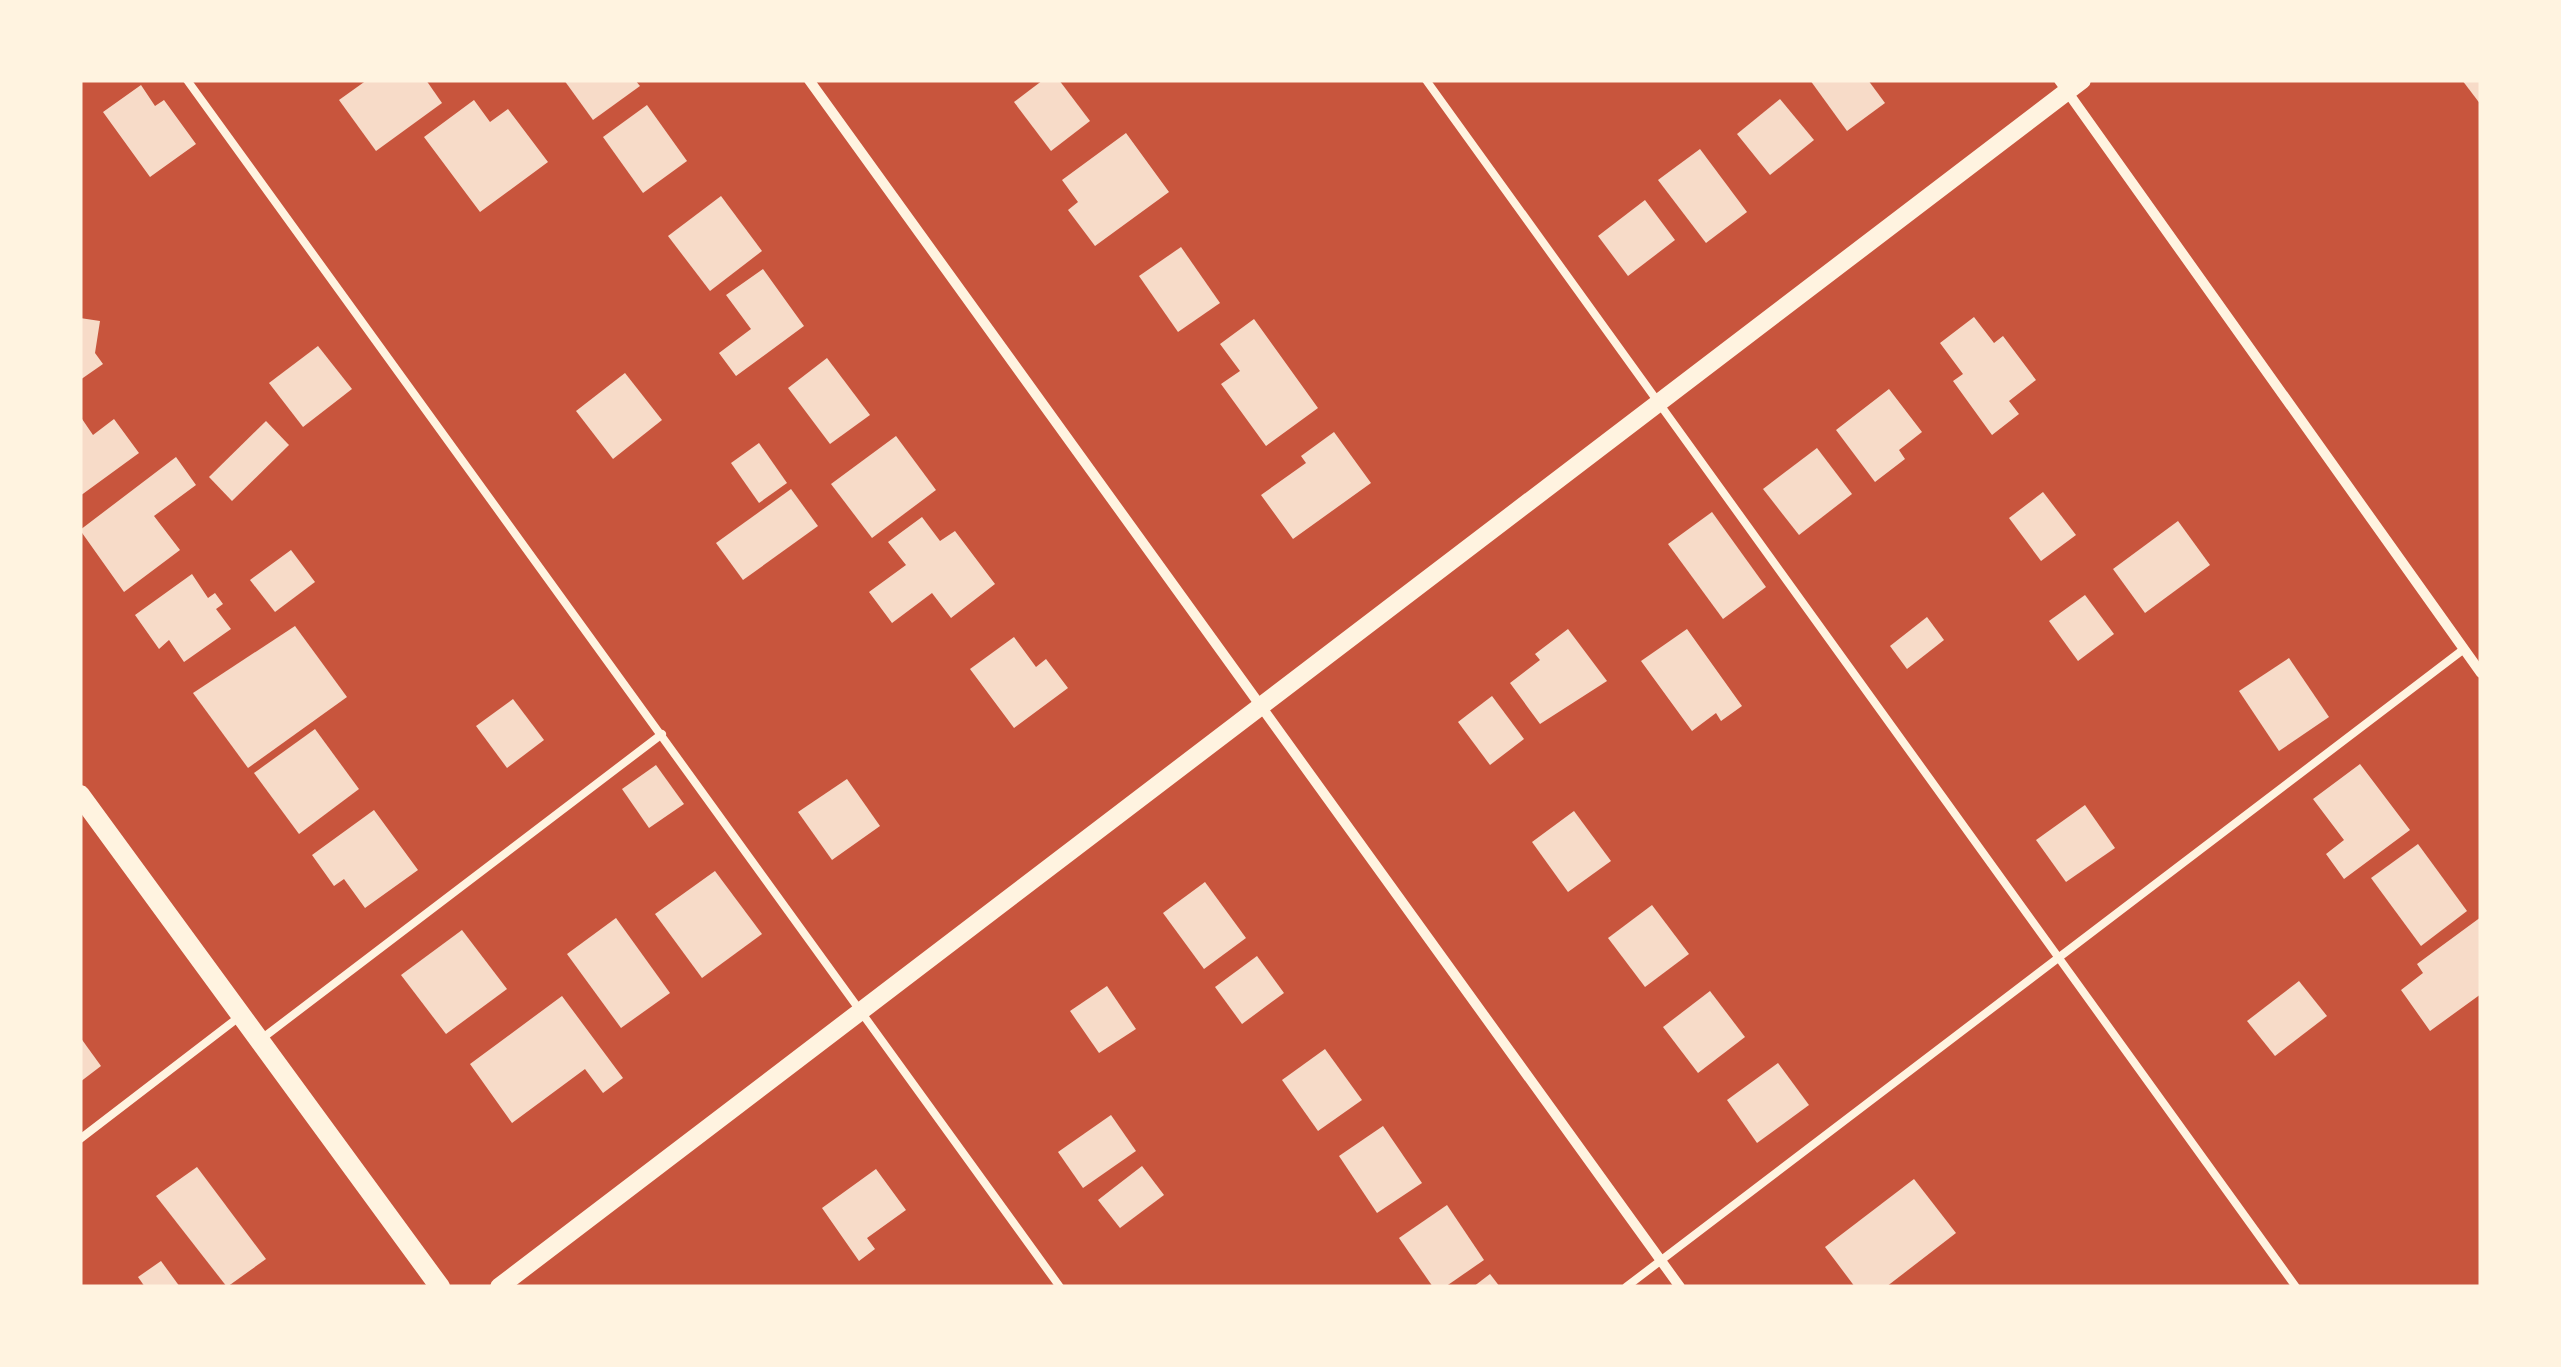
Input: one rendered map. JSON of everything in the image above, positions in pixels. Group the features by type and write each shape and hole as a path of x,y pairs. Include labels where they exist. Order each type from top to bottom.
{"main road":[{"path":"80,794 440,1287"}],"street":[{"path":"809,80 1680,1287"},
{"path":"500,1287 1660,404 2070,84 2481,673"}],"lane":[{"path":"188,80 1060,1287"},
{"path":"1426,80 2296,1287"},
{"path":"1626,1287 2464,650"},
{"path":"260,1040 662,734"},
{"path":"80,1139 241,1015"}],"building":[{"path":"367,80 426,80 442,103 376,151 339,100"},
{"path":"564,80 635,80 640,86 593,120"},
{"path":"1043,80 1059,80 1090,121 1051,151 1014,102"},
{"path":"1810,80 1868,80 1885,103 1847,131"},
{"path":"2462,80 2481,80 2481,105"},
{"path":"141,85 155,106 164,100 196,144 150,177 103,112"},
{"path":"1780,99 1814,140 1770,175 1737,134"},
{"path":"474,100 490,122 508,109 548,162 480,212 424,137"},
{"path":"647,105 687,161 643,193 603,137"},
{"path":"1126,133 1169,192 1095,246 1068,210 1078,202 1062,180"},
{"path":"1700,149 1747,212 1706,243 1658,180"},
{"path":"721,196 762,251 710,291 668,236"},
{"path":"1645,200 1675,240 1628,276 1598,236"},
{"path":"1181,247 1220,303 1178,332 1139,276"},
{"path":"763,269 804,326 736,376 719,353 751,329 726,295"},
{"path":"1974,317 1994,343 2003,336 2036,380 2009,401 2019,414 1992,435 1953,381 1963,374 1940,343"},
{"path":"80,318 100,321 95,353 103,364 80,380"},
{"path":"1254,319 1318,408 1266,446 1221,384 1240,371 1220,344"},
{"path":"318,346 352,389 303,427 269,383"},
{"path":"827,358 870,415 830,444 788,388"},
{"path":"625,373 662,420 613,459 576,411"},
{"path":"1889,389 1922,432 1899,450 1905,459 1875,482 1836,430"},
{"path":"80,416 93,435 114,419 139,453 80,496"},
{"path":"266,421 289,445 232,501 209,477"},
{"path":"1334,432 1371,483 1293,539 1261,495 1306,463 1301,456"},
{"path":"896,436 936,490 872,538 831,484"},
{"path":"759,443 787,483 759,503 731,463"},
{"path":"1817,448 1852,494 1799,535 1763,489"},
{"path":"176,457 196,485 154,516 180,550 124,592 80,530"},
{"path":"791,489 818,526 743,580 716,543"},
{"path":"2043,492 2076,535 2041,561 2009,518"},
{"path":"1712,512 1766,587 1723,619 1668,544"},
{"path":"922,517 940,541 955,531 995,584 951,618 932,593 892,623 869,592 906,565 888,542"},
{"path":"2178,521 2210,565 2145,613 2113,569"},
{"path":"291,550 315,582 275,612 250,580"},
{"path":"192,574 208,598 215,593 223,604 216,609 231,629 184,662 169,640 159,649 135,615"},
{"path":"2085,595 2114,634 2078,661 2049,621"},
{"path":"1927,617 1944,640 1907,669 1890,646"},
{"path":"295,626 347,697 248,768 193,693"},
{"path":"1568,629 1607,681 1540,724 1510,683 1540,660 1535,654"},
{"path":"1687,629 1742,706 1721,721 1716,713 1692,731 1641,661"},
{"path":"1014,637 1036,667 1046,659 1068,688 1014,728 970,669"},
{"path":"2289,658 2329,717 2279,751 2239,691"},
{"path":"1492,696 1524,739 1490,765 1458,722"},
{"path":"513,699 544,740 507,768 476,726"},
{"path":"315,729 359,789 299,834 254,773"},
{"path":"2360,764 2410,830 2344,879 2326,854 2344,840 2313,799"},
{"path":"656,765 684,804 649,828 622,789"},
{"path":"847,779 880,826 832,860 798,812"},
{"path":"2085,805 2115,848 2066,882 2036,840"},
{"path":"374,810 418,870 365,908 344,879 334,886 312,855"},
{"path":"1574,811 1611,861 1568,892 1532,842"},
{"path":"2418,844 2467,911 2421,946 2371,878"},
{"path":"715,871 762,934 702,978 655,914"},
{"path":"1205,882 1246,938 1204,969 1163,913"},
{"path":"1652,905 1689,954 1645,987 1608,938"},
{"path":"2481,917 2481,994 2430,1031 2401,990 2423,973 2417,964"},
{"path":"616,918 670,993 621,1028 567,954"},
{"path":"462,930 507,989 446,1034 401,975"},
{"path":"1257,956 1284,993 1242,1024 1215,987"},
{"path":"2299,981 2327,1016 2275,1056 2247,1021"},
{"path":"1107,986 1136,1029 1099,1053 1070,1011"},
{"path":"1710,991 1745,1037 1698,1073 1663,1027"},
{"path":"562,996 623,1078 603,1093 585,1069 512,1123 470,1064"},
{"path":"80,1037 101,1066 80,1082"},
{"path":"1325,1049 1362,1100 1318,1131 1282,1080"},
{"path":"1778,1063 1809,1105 1757,1143 1727,1100"},
{"path":"1111,1115 1136,1151 1083,1188 1058,1152"},
{"path":"1383,1126 1422,1183 1377,1213 1339,1156"},
{"path":"1142,1166 1164,1195 1120,1228 1098,1200"},
{"path":"197,1167 266,1259 227,1287 156,1196"},
{"path":"876,1169 906,1210 867,1238 875,1249 859,1261 822,1208"},
{"path":"1914,1179 1956,1233 1886,1287 1855,1287 1825,1247"},
{"path":"1447,1205 1484,1260 1445,1287 1433,1287 1399,1238"},
{"path":"161,1261 180,1287 145,1287 138,1277"},
{"path":"1490,1274 1500,1287 1473,1287"}]}
